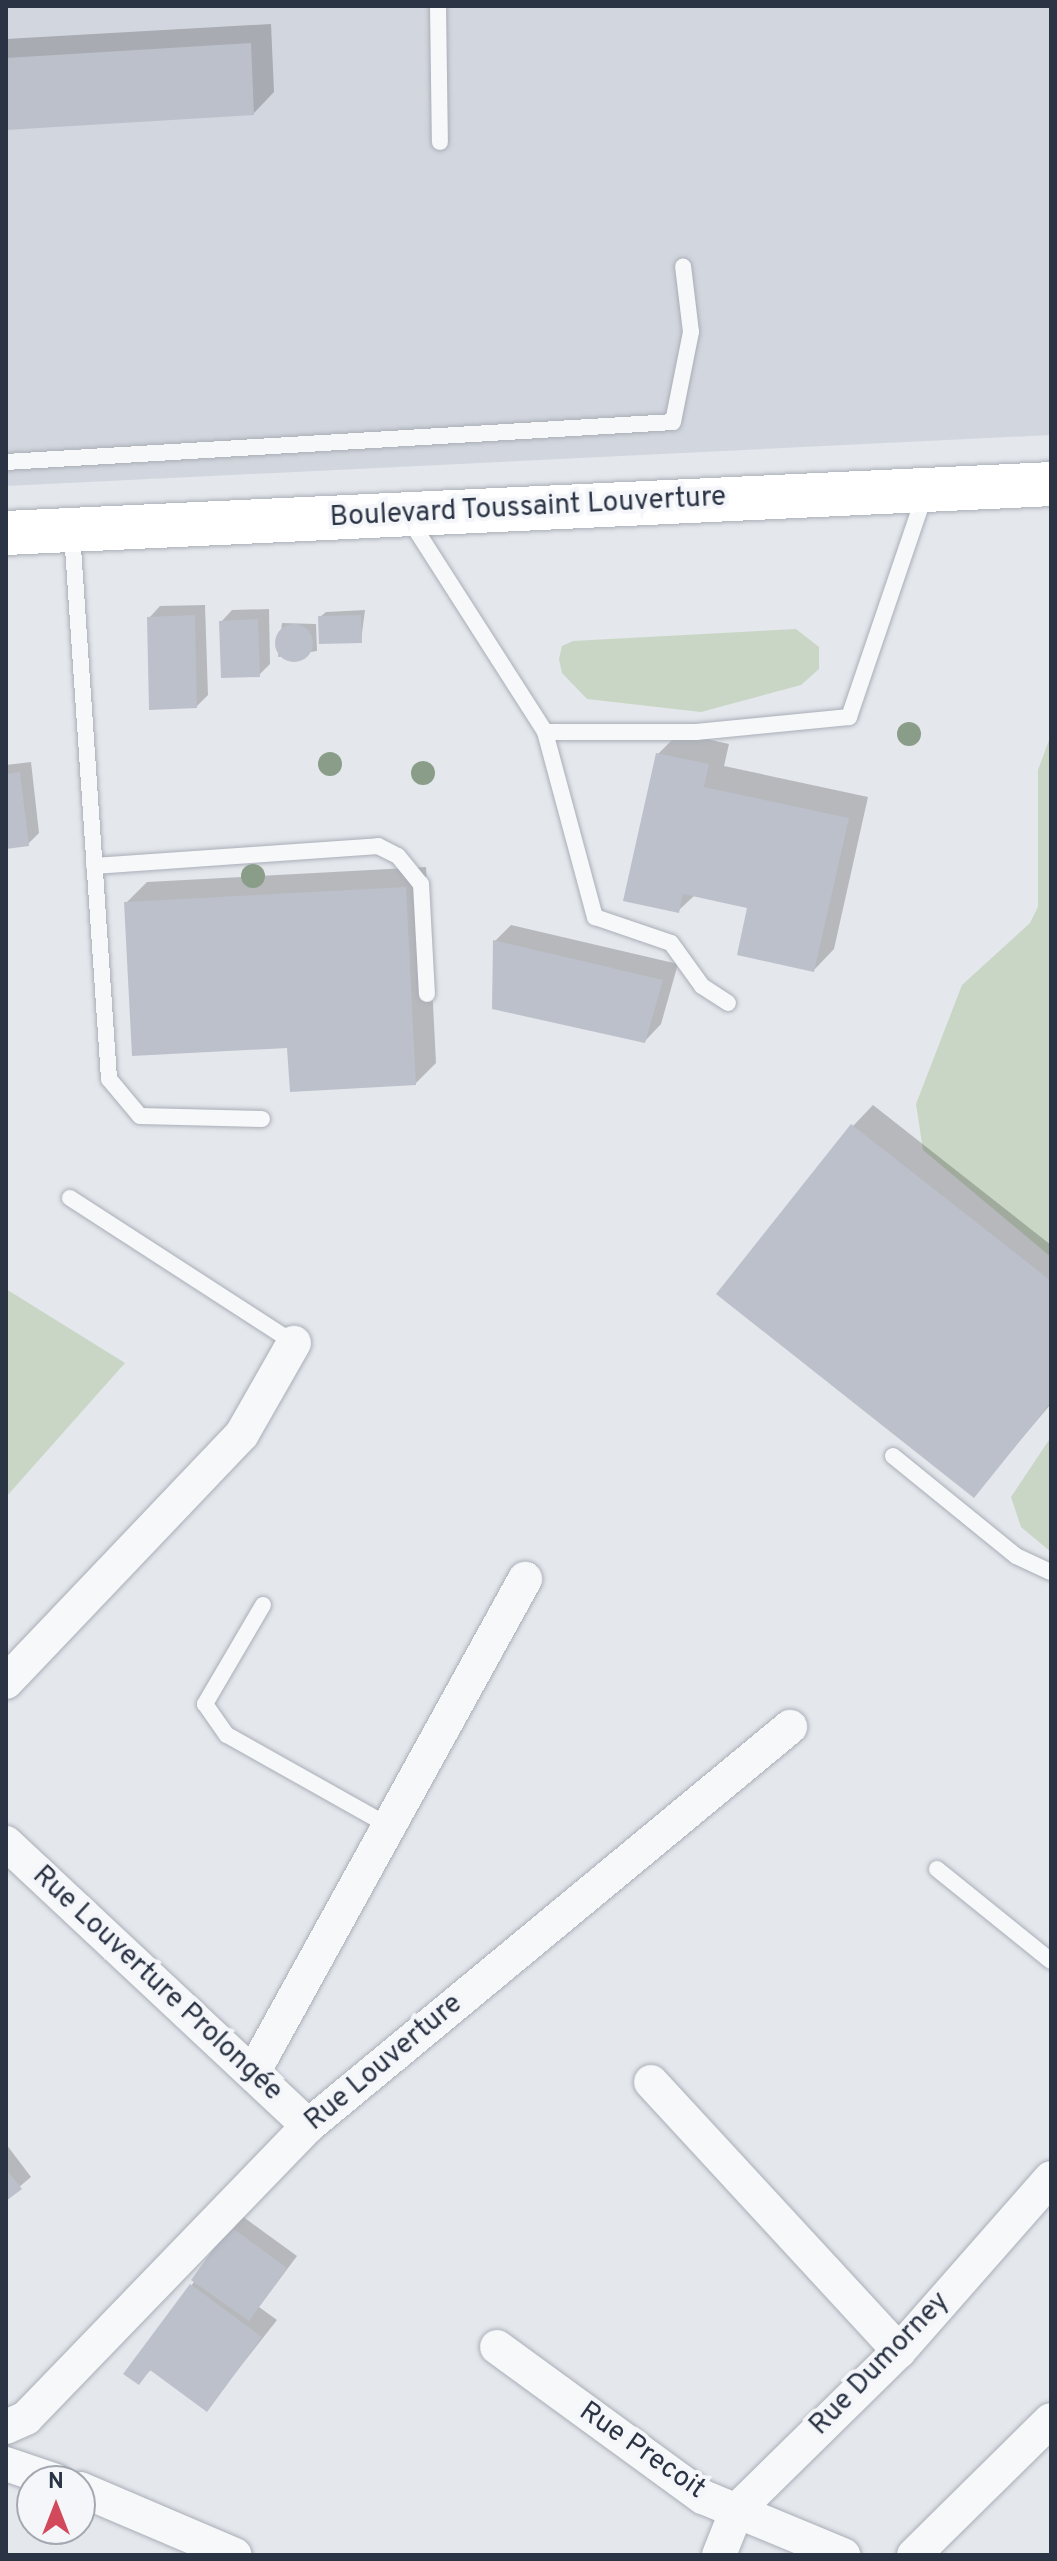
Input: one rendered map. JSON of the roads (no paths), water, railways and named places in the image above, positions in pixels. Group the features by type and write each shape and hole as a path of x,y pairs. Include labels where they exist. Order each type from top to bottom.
{"main road":[{"name":"Boulevard Toussaint Louverture","path":"6,533 1051,484"}],"street":[{"path":"6,1682 242,1434 294,1343"},
{"path":"254,2071 525,1579"},
{"name":"Rue Louverture","path":"13,2415 308,2126 790,1727"},
{"name":"Rue Louverture Prolongée","path":"6,1843 254,2071 308,2126"},
{"path":"651,2082 899,2351"},
{"name":"Rue Dumorney","path":"719,2555 737,2510 899,2351 1051,2178"},
{"name":"Rue Precoit","path":"497,2347 703,2497 843,2555"},
{"path":"914,2555 1051,2420"},
{"path":"96,2494 144,2510 235,2555"}],"lane":[{"path":"438,6 440,142"},
{"path":"6,462 673,422 691,332 683,266"},
{"path":"545,732 696,732 849,717 927,489"},
{"path":"406,515 545,732 595,917 671,943 702,986 728,1003"},
{"path":"72,528 109,1079 140,1116 262,1119"},
{"path":"94,866 378,846 398,856 421,884 427,994"},
{"path":"70,1198 294,1343"},
{"path":"893,1456 1016,1556 1051,1572"},
{"path":"263,1605 205,1704 227,1735 389,1826"},
{"path":"937,1869 1051,1961"}]}
